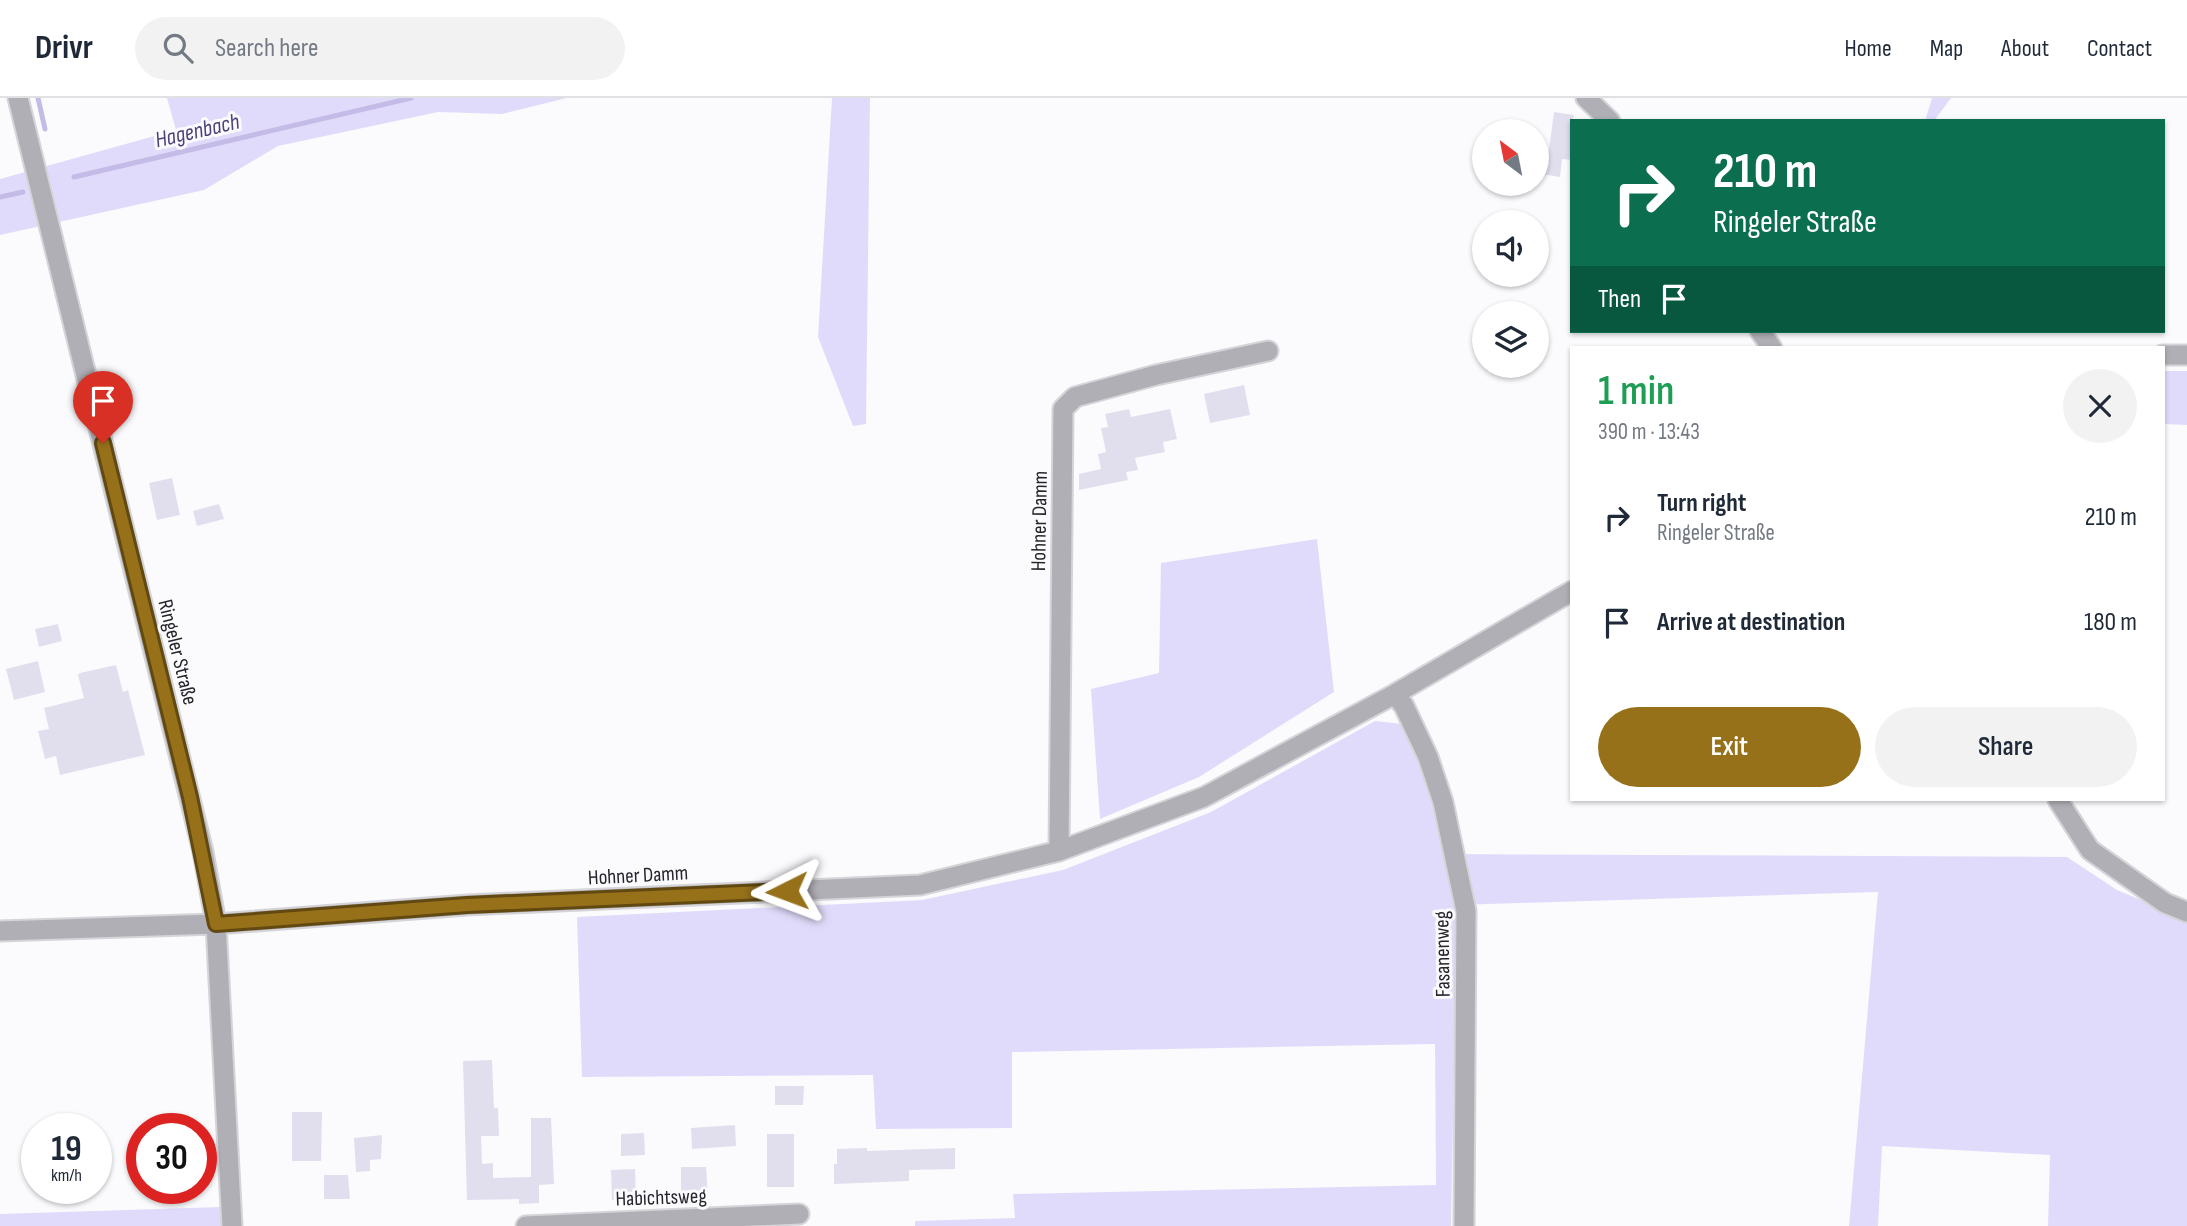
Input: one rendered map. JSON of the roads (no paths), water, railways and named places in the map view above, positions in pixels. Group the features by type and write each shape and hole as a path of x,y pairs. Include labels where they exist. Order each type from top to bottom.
{"street":[{"name":"Ringeler Straße","path":"18,98 190,797 216,924 232,1226"},
{"path":"1586,98 1608,119"},
{"name":"Hohner Damm","path":"1059,850 1063,409 1075,397 1156,374 1268,351"},
{"path":"2165,355 2187,355"},
{"name":"Hohner Damm","path":"0,931 216,924 467,905 920,885 1059,850 1204,797 1395,694 1570,592"},
{"name":"Fasanenweg","path":"1395,694 1404,706 1428,757 1443,802 1466,911 1464,1226"},
{"path":"2059,801 2090,850 2165,903 2187,912"},
{"name":"Habichtsweg","path":"526,1226 799,1214"}],"waterway":[{"path":"38,98 45,129"},
{"name":"Hagenbach","path":"74,177 411,98"},
{"name":"Hagenbach","path":"0,197 23,192"}]}
